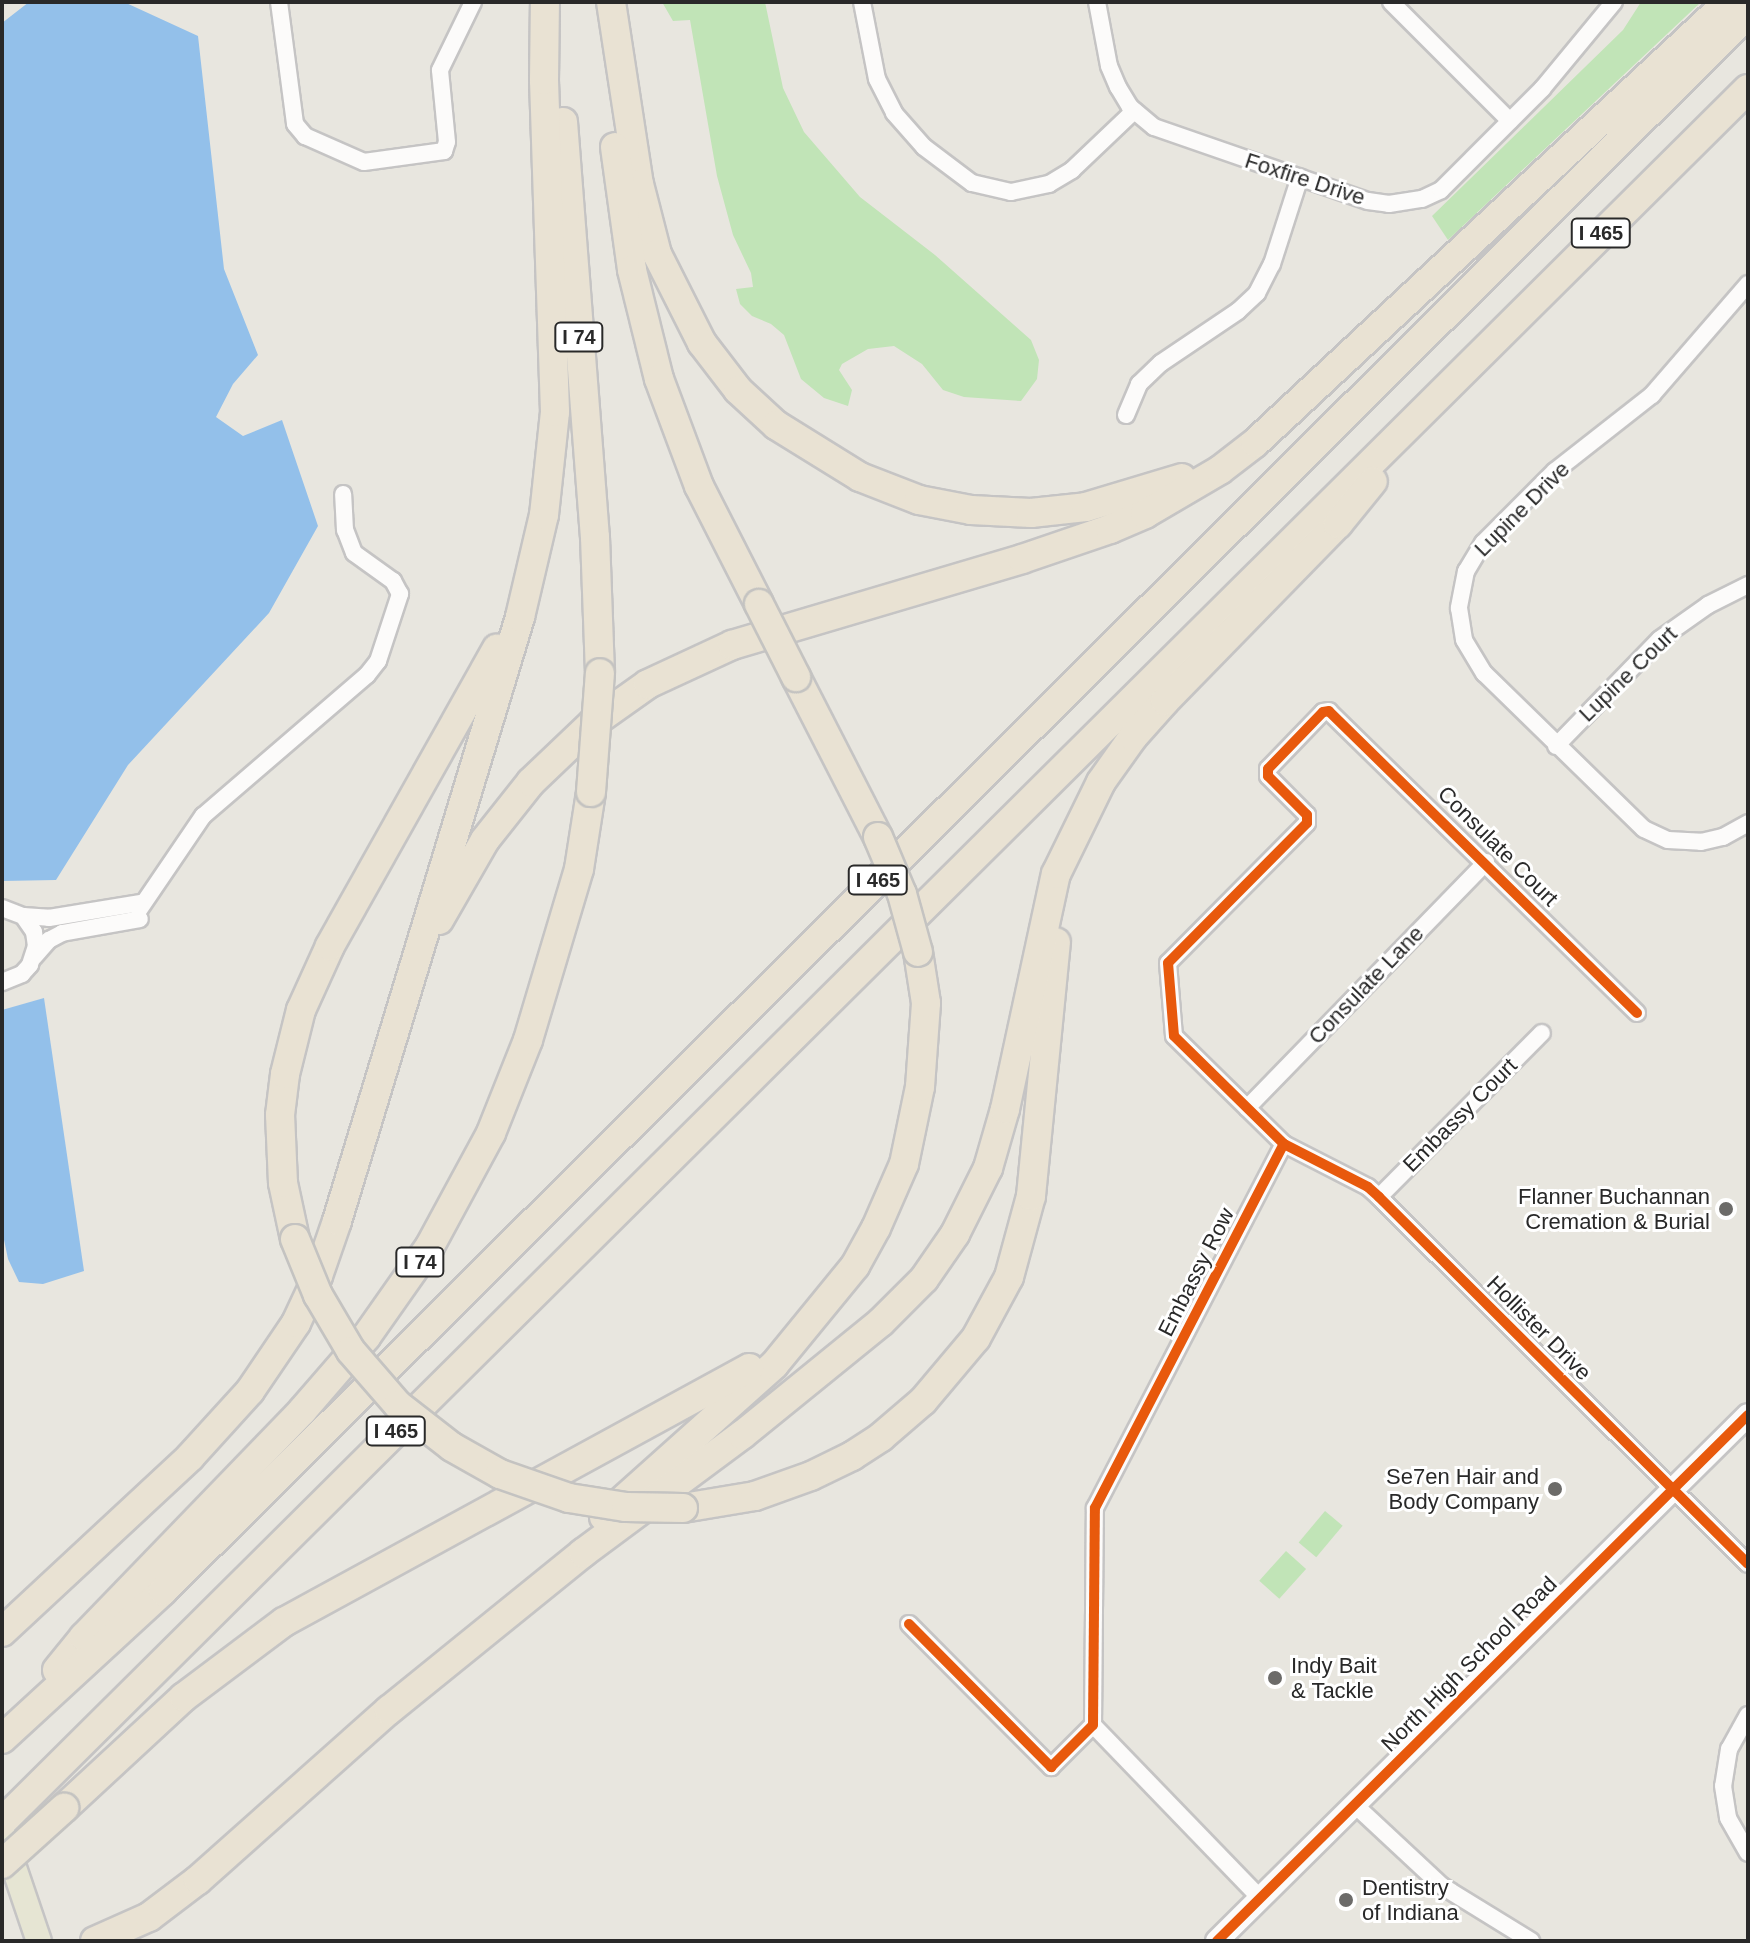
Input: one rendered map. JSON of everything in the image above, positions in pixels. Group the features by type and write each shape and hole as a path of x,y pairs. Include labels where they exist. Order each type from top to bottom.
{"highway":[{"path":"2,1632 190,1457 250,1391 289,1333 318,1276 520,617 539,539 552,464 555,412 544,80 547,2"},
{"name":"I 74","path":"2,1738 84,1637 338,1369 386,1310 430,1246 491,1133 528,1040 579,869 591,792 600,673 595,537 560,79 547,2"},
{"path":"389,1710 421,1675 774,1365 855,1266 893,1193 904,1164 923,1060 926,1003 918,952 902,894 878,837 726,543 686,456 659,379 640,307 615,155 603,2"},
{"path":"611,2 639,184 657,254 674,293 702,343 738,390 786,433 838,466 889,490 942,505 992,512 1064,510 1122,499 1178,480 1214,461 1289,408"},
{"path":"402,1010 443,912 485,840 510,806 593,723 648,684 732,645 1053,550 1145,514 1220,470 1255,443 1289,408 1728,2"},
{"name":"I 465","path":"2,1738 163,1591 1748,14"},
{"name":"I 465","path":"2,1822 1454,377 1748,89"},
{"path":"95,1941 149,1917 189,1887 389,1710 583,1553 742,1435 881,1322 924,1279 955,1234 988,1168 1005,1109 1056,874 1101,782 1133,737 1338,524 1454,377"},
{"path":"539,539 490,665 330,946 301,1010 288,1059 280,1115 283,1183 295,1239 318,1295 351,1351 398,1405 441,1440 500,1474 569,1498 626,1507 683,1508 755,1496 811,1476 852,1456 905,1419 932,1392 976,1338 993,1311 1017,1256 1031,1196 1053,959 1069,850"},
{"path":"2,1864 184,1697 284,1622 717,1388 804,1327"}],"main road":[{"path":"2,1832 39,1941"}],"street":[{"path":"279,2 295,124 305,136 364,162 441,153 447,142 440,70 473,2"},
{"path":"862,2 877,79 894,113 924,147 972,183 1011,192 1049,184 1077,166 1134,111"},
{"name":"Foxfire Drive","path":"1097,2 1111,72 1134,111 1154,127 1177,138 1368,201 1389,204 1422,199 1441,190 1557,72 1614,2"},
{"path":"1391,2 1510,121"},
{"path":"1126,415 1139,384 1161,363 1233,315 1257,293 1272,264 1300,177"},
{"name":"Lupine Drive","path":"1748,284 1652,395 1555,471 1487,539 1466,571 1459,615 1469,652 1484,673 1644,829 1668,840 1688,842 1718,839 1748,823"},
{"path":"2,982 22,974 49,940 62,933 140,911 212,807 367,675 378,661 400,594 393,581 354,553 345,530 343,494"},
{"name":"Lupine Court","path":"1556,746 1660,639 1692,615 1748,585"},
{"name":"Consulate Court","path":"1247,1108 1174,1036 1168,963 1307,823 1307,815 1268,776 1268,769 1323,712 1329,711 1637,1013"},
{"name":"Consulate Lane","path":"1247,1108 1486,862"},
{"path":"2,908 23,916 49,918 140,911"},
{"path":"23,916 34,932 34,957"},
{"name":"Embassy Court","path":"1379,1197 1542,1033"},
{"path":"1247,1108 1284,1144"},
{"name":"Hollister Drive","path":"1284,1144 1368,1187 1748,1564"},
{"name":"Embassy Row","path":"1093,1725 1095,1508 1284,1144"},
{"name":"North High School Road","path":"1217,1941 1748,1415"},
{"path":"909,1624 1051,1767 1093,1725 1260,1898"},
{"path":"1748,1715 1729,1749 1723,1786 1728,1818 1748,1853"},
{"path":"1355,1805 1434,1880 1476,1910 1531,1941"}],"green space":[{"path":"662,2 765,2 783,88 804,132 860,197 935,255 1031,340 1039,360 1037,379 1021,401 964,397 943,390 922,364 894,346 868,349 842,364 839,370 852,390 848,406 824,398 801,379 784,335 771,324 752,316 740,304 736,289 753,287 751,273 733,235 717,176 690,20 673,21"},
{"path":"1641,2 1701,2 1448,240 1432,216 1623,30"},
{"path":"1325,1511 1343,1526 1316,1557 1299,1542"},
{"path":"1286,1551 1306,1569 1279,1599 1259,1581"}],"water":[{"path":"29,2 124,2 198,36 224,269 258,355 233,384 216,417 243,436 282,420 318,526 269,613 128,765 56,880 2,881 2,23"},
{"path":"44,998 84,1271 43,1284 19,1282 8,1259 2,1230 2,1010"}],"cycle path":[{"path":"1637,1013 1329,711 1323,712 1268,769 1268,776 1307,815 1307,823 1168,963 1174,1036 1284,1144 1368,1187 1379,1197 1748,1564"},
{"path":"909,1624 1051,1767 1093,1725 1095,1508 1284,1144"},
{"path":"1217,1941 1748,1415"}],"place":[{"name":"Flanner Buchannan Cremation & Burial","path":"1726,1209"},
{"name":"Se7en Hair and Body Company","path":"1555,1489"},
{"name":"Indy Bait & Tackle","path":"1275,1678"},
{"name":"Dentistry of Indiana","path":"1346,1900"}]}
